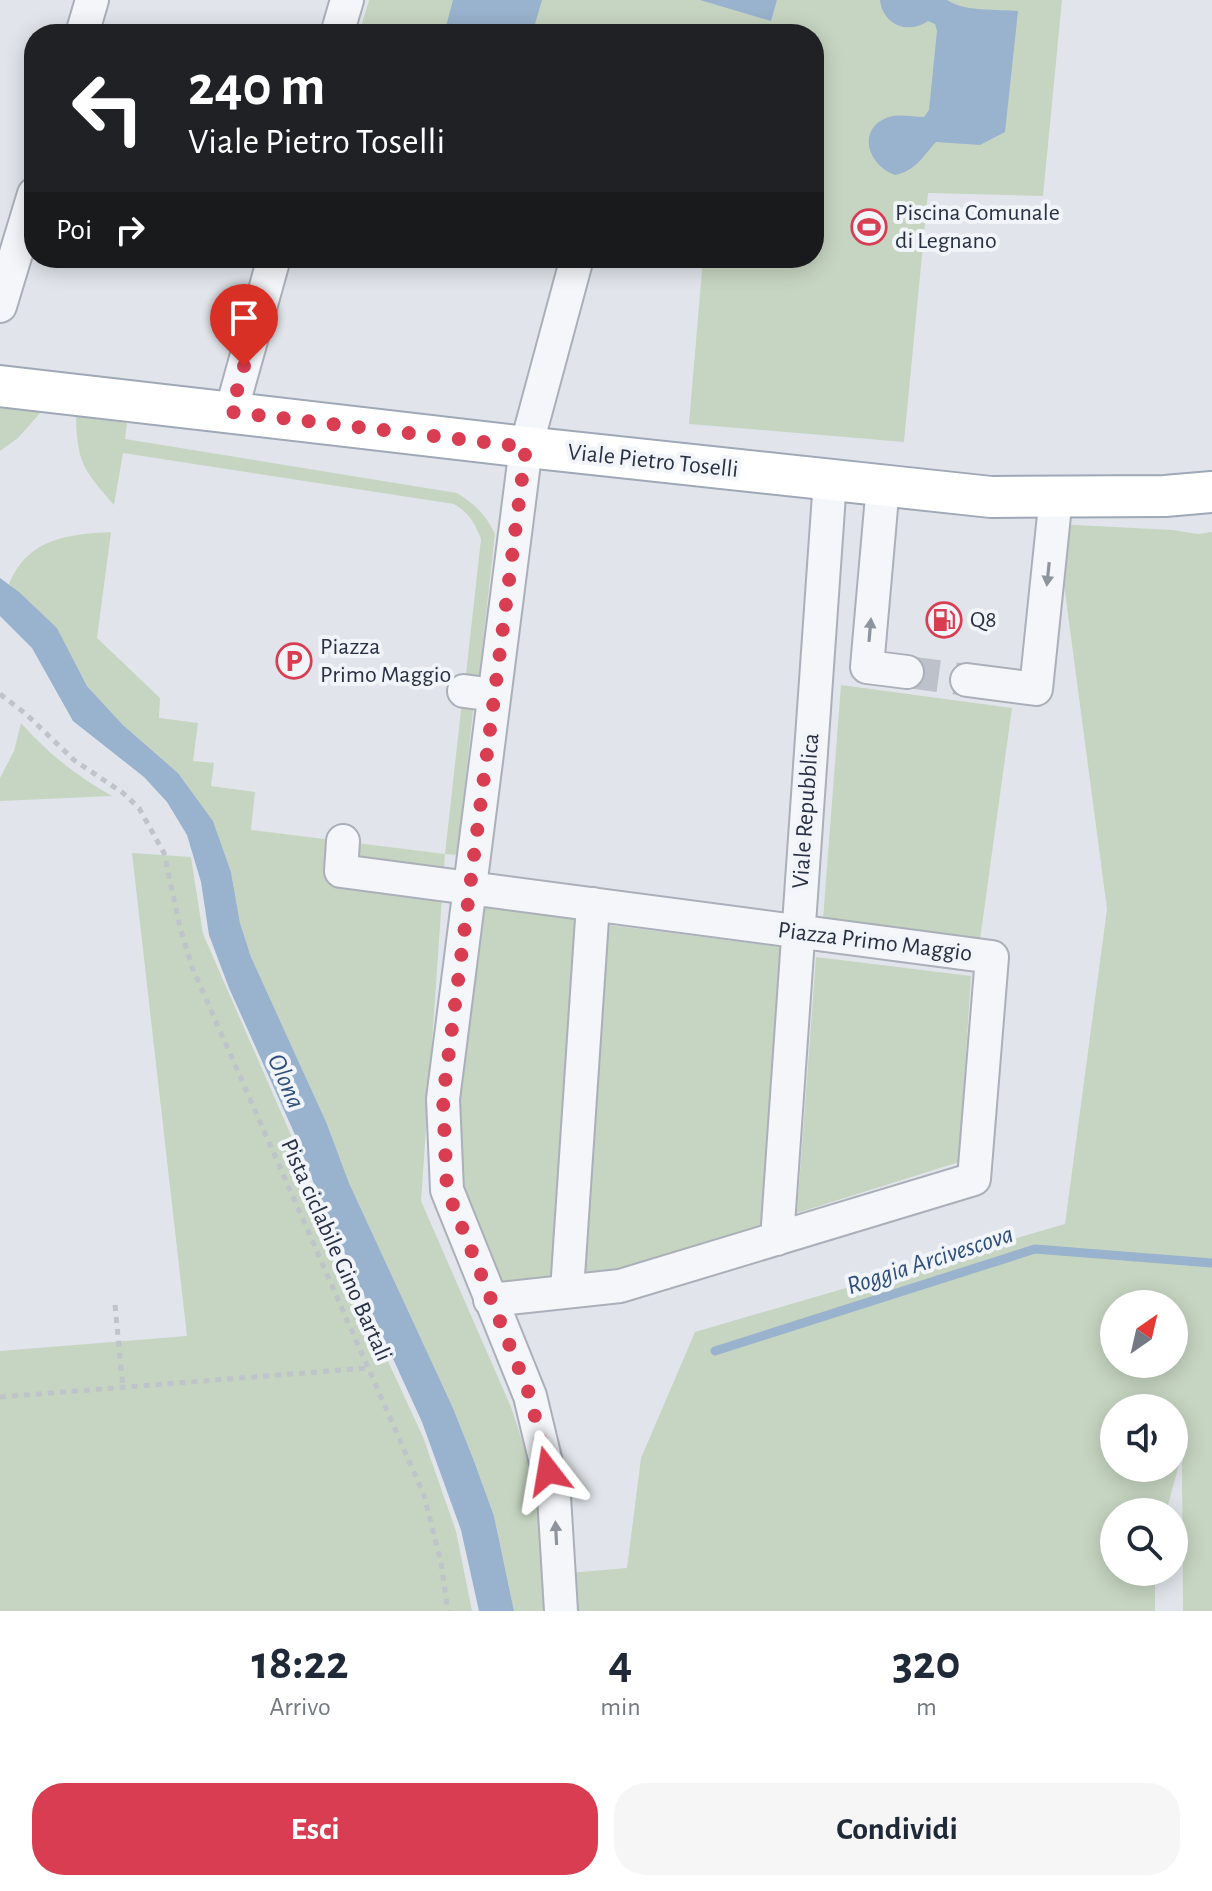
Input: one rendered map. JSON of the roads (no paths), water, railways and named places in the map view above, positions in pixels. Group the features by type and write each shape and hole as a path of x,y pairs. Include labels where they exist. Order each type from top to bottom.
{"main road":[{"name":"Viale Pietro Toselli","path":"0,386 991,497 1165,496 1212,492"}],"street":[{"path":"85,24 92,0"},
{"path":"340,24 347,0"},
{"path":"0,306 24,227"},
{"path":"231,412 271,268"},
{"path":"561,1611 554,1496 530,1396 447,1190 443,1099 469,888 479,693 526,447 574,268"},
{"name":"Viale Repubblica","path":"777,1239 830,480"},
{"path":"883,485 867,667 907,672"},
{"path":"967,680 1036,689 1056,496"},
{"name":"Piazza Primo Maggio","path":"343,841 341,871 992,957 974,1179 620,1286 490,1300"},
{"path":"567,1291 593,904"}],"water":[{"path":"453,0 542,0 535,24 447,24"},
{"path":"700,0 777,0 771,21"},
{"path":"880,0 947,0 971,8 1018,11 1005,132 980,145 936,142 923,158 903,173 895,175 878,164 869,139 877,124 895,116 924,117 929,110 937,31 935,24 928,21 912,27 898,25 886,16"},
{"name":"Olona","path":"0,578 57,628 87,686 123,725 178,773 213,821 231,872 240,923 251,957 474,1461 494,1516 514,1611 479,1611 461,1530 422,1422 319,1197 209,935 201,882 187,835 167,802 144,777 73,721 32,648 0,616"}],"waterway":[{"name":"Roggia Arcivescova","path":"715,1351 1035,1249 1212,1263"}],"tunnel":[{"path":"907,672 967,680"}],"place":[{"name":"Piscina Comunale di Legnano","path":"869,227"},
{"name":"Q8","path":"944,620"},
{"name":"Piazza Primo Maggio","path":"294,661"}]}
